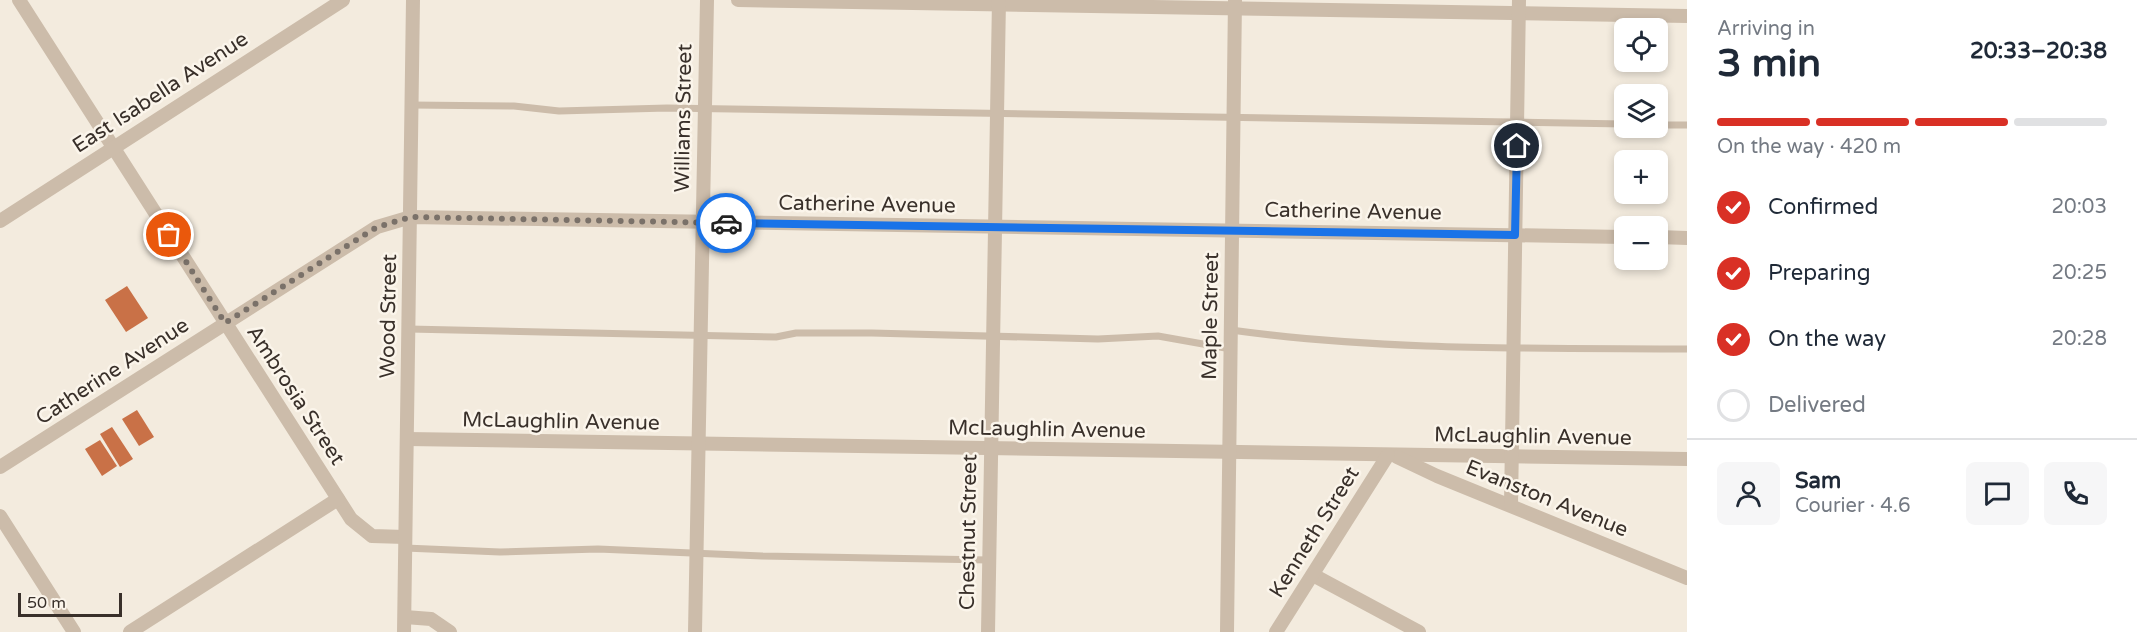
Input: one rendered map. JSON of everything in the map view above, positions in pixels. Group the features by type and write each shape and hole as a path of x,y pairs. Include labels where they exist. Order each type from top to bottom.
{"street":[{"name":"Ambrosia Street","path":"19,0 351,519 372,536 405,542"},
{"name":"East Isabella Avenue","path":"0,221 343,0"},
{"name":"Wood Street","path":"404,632 413,0"},
{"name":"Williams Street","path":"695,632 703,110 707,0"},
{"path":"738,0 1519,6 1687,16"},
{"name":"Chestnut Street","path":"987,632 999,2"},
{"name":"Maple Street","path":"1227,632 1235,4"},
{"path":"1511,505 1509,456 1519,6"},
{"name":"Catherine Avenue","path":"0,467 377,227 411,217 1614,237"},
{"path":"1668,237 1687,238"},
{"name":"McLaughlin Avenue","path":"407,439 1687,459"},
{"name":"Evanston Avenue","path":"1390,455 1687,578"},
{"name":"Kenneth Street","path":"1276,632 1390,455"},
{"path":"130,632 338,499"},
{"path":"0,516 74,632"},
{"path":"1313,575 1419,632"},
{"path":"405,617 431,619 450,632"}],"lane":[{"path":"411,105 514,106 559,111 703,110 1614,124"},
{"path":"1668,125 1687,126"},
{"path":"409,329 776,337 796,333 872,333 994,338 1131,339 1158,336 1231,349"},
{"path":"1231,330 1381,345 1687,349"},
{"path":"405,542 500,552 598,549 989,560"}],"building":[{"path":"127,286 148,318 126,332 105,300"},
{"path":"137,410 154,437 139,446 122,419"},
{"path":"112,427 133,459 120,467 100,434"},
{"path":"100,440 117,466 102,476 85,449"}],"way so far":[{"path":"169,235 225,323 377,227 411,217 726,223"}],"route":[{"path":"726,223 1515,235 1517,146"}]}
